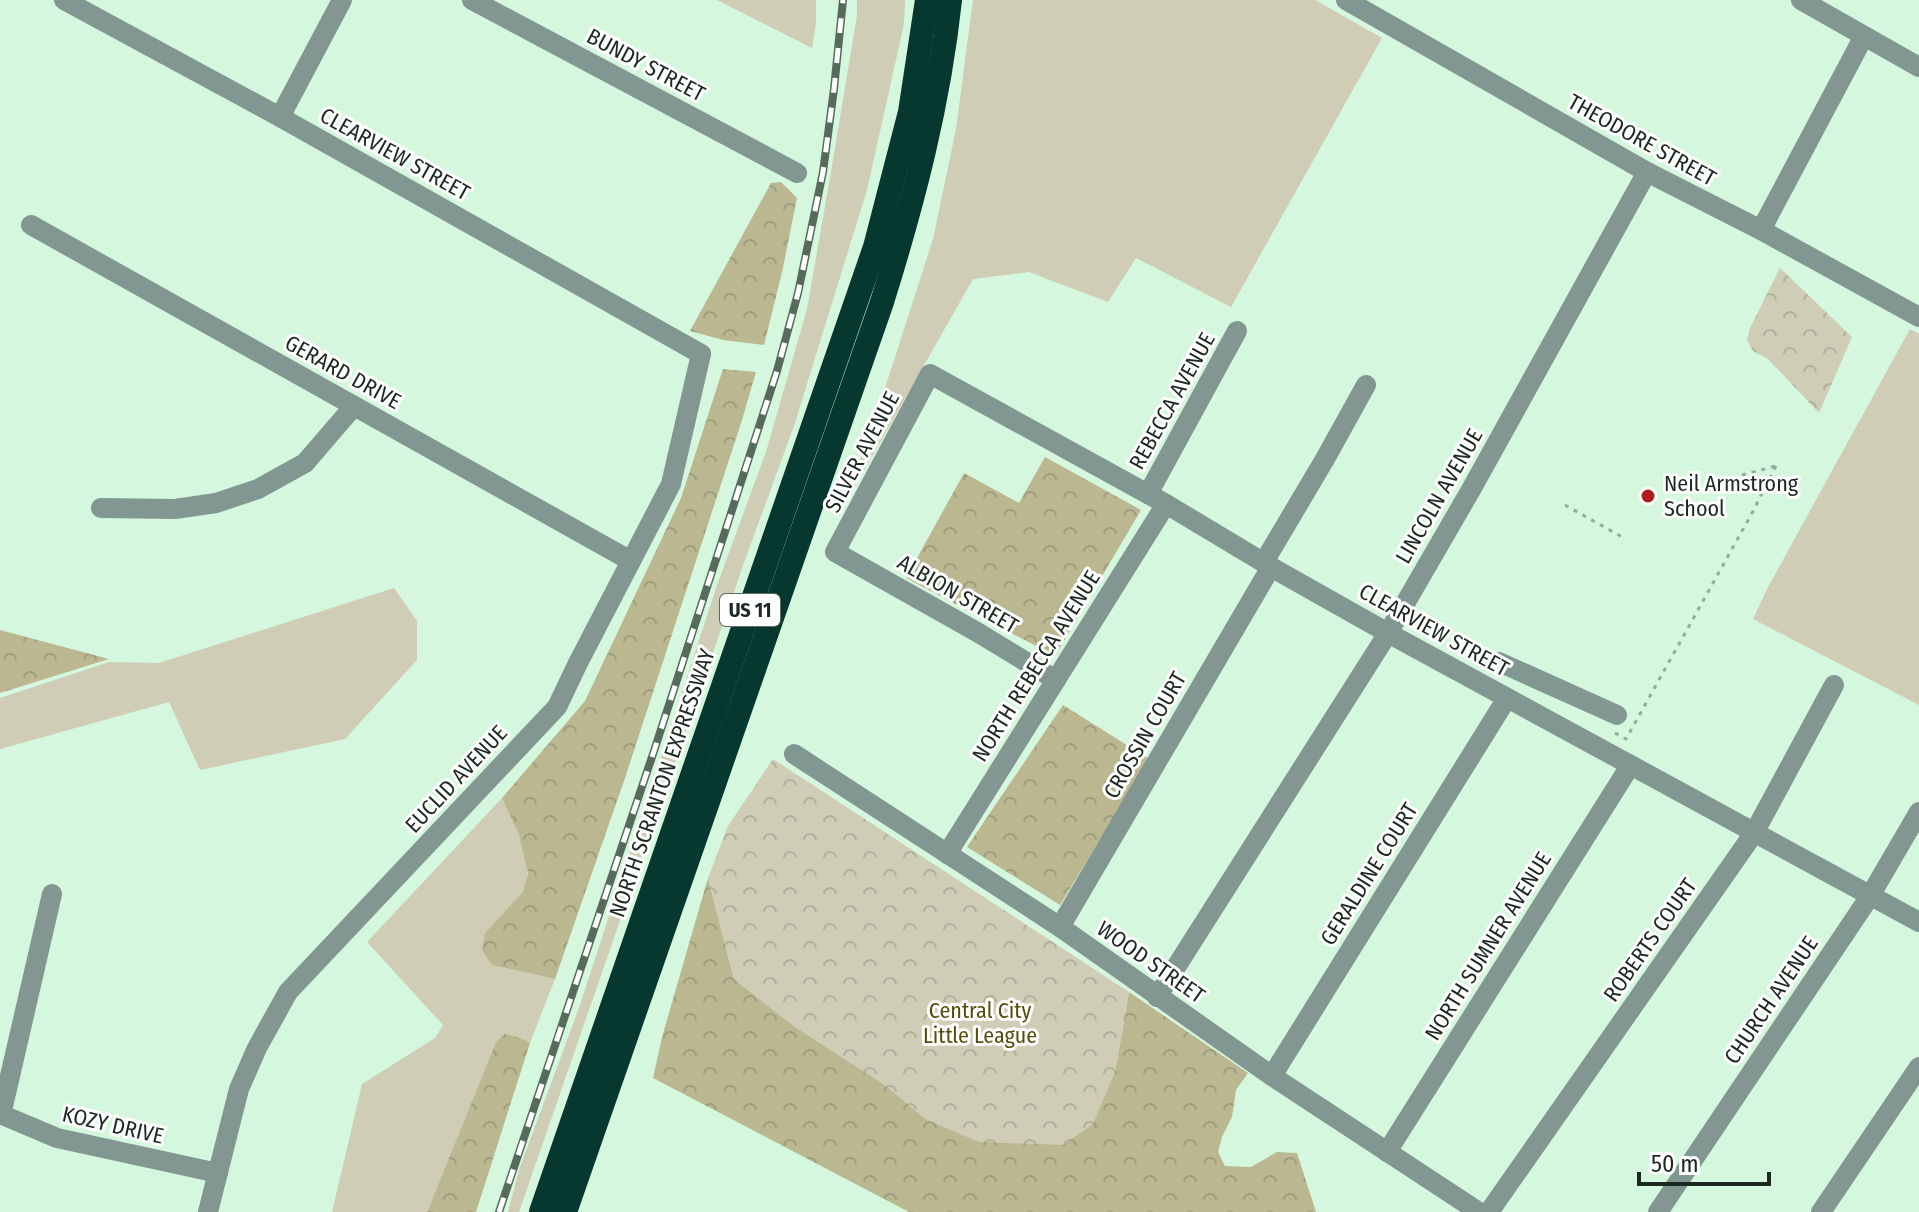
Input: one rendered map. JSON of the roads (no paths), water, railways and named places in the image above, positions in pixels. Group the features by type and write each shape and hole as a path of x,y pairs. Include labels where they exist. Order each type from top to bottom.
{"highway":[{"name":"NORTH SCRANTON EXPRESSWAY","path":"541,1212 864,283 910,112 927,0"},
{"name":"US 11","path":"565,1212 882,302 933,117 950,0"}],"street":[{"name":"CLEARVIEW STREET","path":"64,0 280,117 701,354"},
{"path":"280,117 342,0"},
{"name":"BUNDY STREET","path":"472,0 797,173"},
{"name":"THEODORE STREET","path":"1346,0 1647,172 1761,230 1919,317"},
{"path":"1801,0 1919,67"},
{"path":"1761,230 1864,36"},
{"name":"LINCOLN AVENUE","path":"1157,997 1388,633 1647,172"},
{"name":"GERARD DRIVE","path":"31,225 631,561"},
{"name":"REBECCA AVENUE","path":"1157,499 1237,331"},
{"name":"EUCLID AVENUE","path":"208,1212 239,1089 257,1048 288,992 557,707 671,484 701,354"},
{"name":"CLEARVIEW STREET","path":"930,374 1157,499 1388,633 1919,922"},
{"name":"SILVER AVENUE","path":"835,552 930,374"},
{"name":"CROSSIN COURT","path":"1060,927 1366,385"},
{"path":"101,508 175,509 216,503 258,489 305,463 354,406"},
{"name":"NORTH REBECCA AVENUE","path":"947,854 1056,680 1157,499"},
{"name":"ALBION STREET","path":"835,552 1056,680"},
{"path":"1499,662 1616,724"},
{"name":"ROBERTS COURT","path":"1489,1212 1754,833 1834,685"},
{"name":"GERALDINE COURT","path":"1272,1076 1507,698"},
{"name":"WOOD STREET","path":"794,754 1060,927 1272,1076 1479,1212"},
{"name":"NORTH SUMNER AVENUE","path":"1387,1152 1630,766"},
{"name":"CHURCH AVENUE","path":"1658,1212 1870,896 1919,812"},
{"path":"1,1114 52,894"},
{"path":"1821,1212 1919,1067"},
{"name":"KOZY DRIVE","path":"1,1114 57,1138 218,1173"}],"railway":[{"path":"499,1212 654,751 777,371 798,293 823,172 843,0"}],"place":[{"name":"Neil Armstrong School","path":"1648,496"}],"park label":[{"name":"Central City Little League","path":"980,1022"}]}
